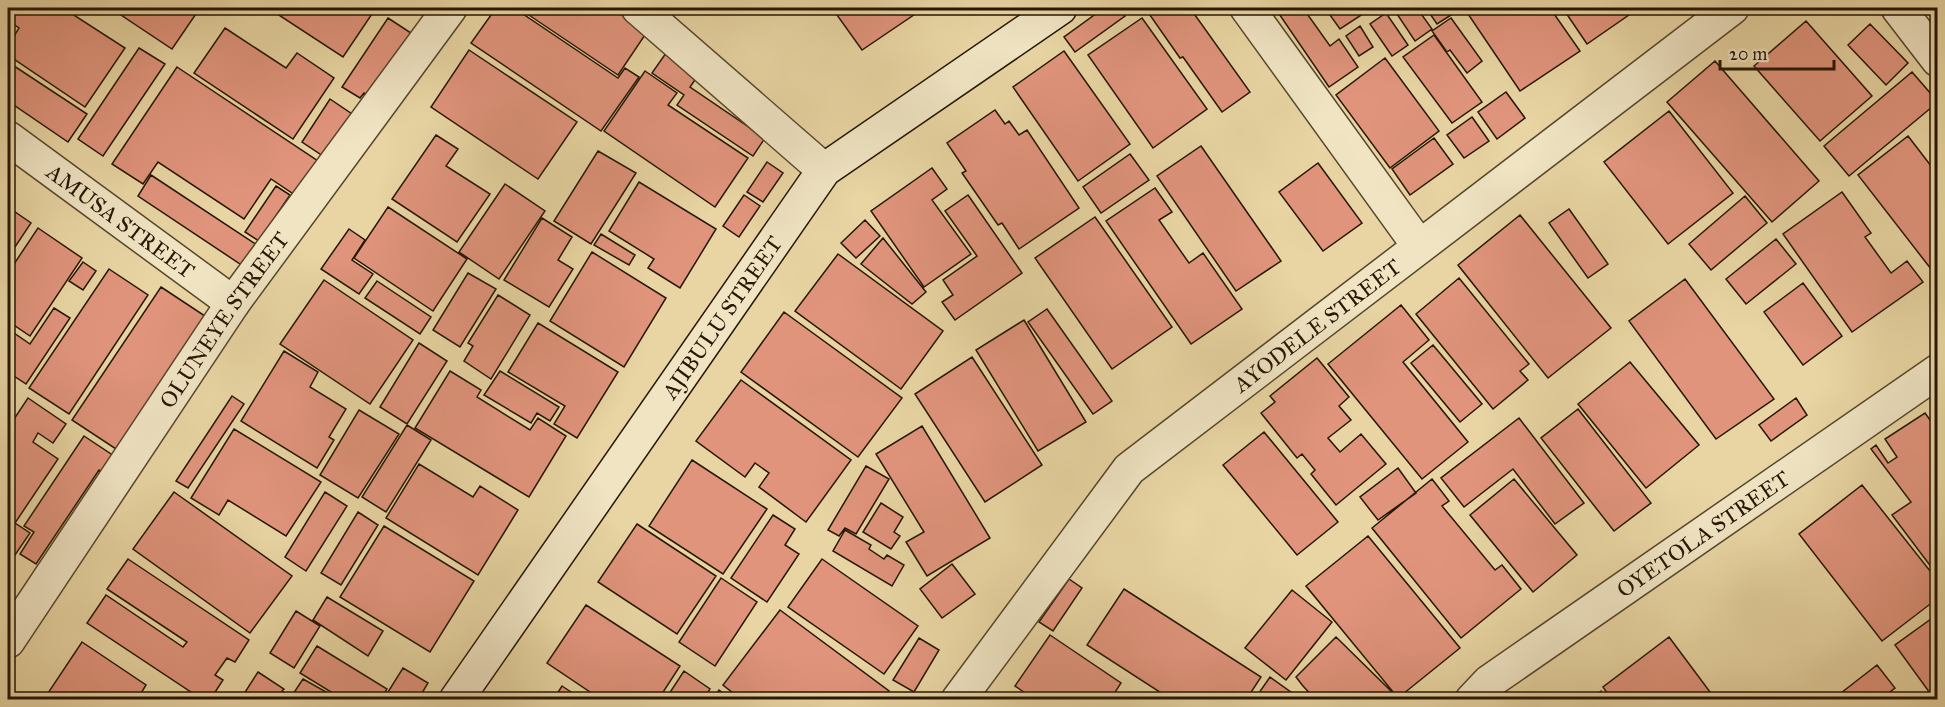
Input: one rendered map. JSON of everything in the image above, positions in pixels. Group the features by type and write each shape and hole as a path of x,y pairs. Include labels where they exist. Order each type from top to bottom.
{"street":[{"name":"OLUNEYE STREET","path":"8,641 18,602 233,303 450,8"},
{"path":"638,8 824,170"},
{"name":"AJIBULU STREET","path":"456,699 824,170 1060,8"},
{"path":"1247,8 1419,246"},
{"name":"AYODELE STREET","path":"958,699 1129,469 1732,8"},
{"path":"1898,8 1938,60"},
{"name":"AMUSA STREET","path":"8,138 233,303"},
{"name":"OYETOLA STREET","path":"1472,699 1489,682 1938,371"}],"building":[{"path":"18,8 63,8 125,48 85,107 8,55 8,46 19,28 9,21"},
{"path":"117,8 200,8 172,49 115,11"},
{"path":"268,8 376,8 343,57"},
{"path":"496,8 514,8 618,78 625,68 639,77 601,131 471,43"},
{"path":"521,8 617,8 649,29 618,75"},
{"path":"832,8 924,8 862,50"},
{"path":"1104,8 1119,8 1125,16 1075,52 1064,37"},
{"path":"1145,8 1190,8 1250,92 1222,112"},
{"path":"1275,8 1303,8 1330,46 1339,39 1358,67 1329,87"},
{"path":"1325,8 1372,8 1340,29"},
{"path":"1393,8 1417,8 1432,29 1415,41"},
{"path":"1426,8 1445,8 1451,15 1437,24"},
{"path":"1464,8 1550,8 1580,51 1520,91"},
{"path":"1568,8 1639,8 1587,44 1564,10"},
{"path":"1386,13 1408,45 1392,56 1370,24"},
{"path":"388,18 414,35 372,98 364,93 360,98 342,87"},
{"path":"1142,18 1207,109 1153,148 1088,55"},
{"path":"1451,18 1482,61 1467,73 1450,50 1447,52 1432,31"},
{"path":"1806,21 1872,96 1820,141 1754,66"},
{"path":"1870,24 1908,63 1886,85 1848,45"},
{"path":"1360,26 1373,47 1359,56 1346,36"},
{"path":"225,28 286,68 297,53 334,78 293,139 194,73"},
{"path":"1434,35 1482,102 1452,123 1403,57"},
{"path":"673,43 697,77 690,87 765,138 753,156 677,105 684,95 652,73"},
{"path":"139,48 165,64 103,156 78,139"},
{"path":"469,50 577,122 538,179 431,107"},
{"path":"1064,51 1130,144 1078,181 1013,87"},
{"path":"1385,58 1439,131 1390,168 1336,95"},
{"path":"1715,61 1819,181 1772,222 1667,102"},
{"path":"8,62 87,114 68,142 8,101"},
{"path":"177,67 318,161 295,195 271,179 244,219 158,162 143,184 112,164"},
{"path":"645,71 677,93 668,105 748,158 715,207 604,131"},
{"path":"1912,72 1938,102 1849,176 1824,146"},
{"path":"1506,92 1525,118 1497,139 1478,112"},
{"path":"330,99 355,116 326,158 302,142"},
{"path":"995,110 1005,124 1009,121 1019,135 1027,130 1079,208 1019,249 1002,223 998,225 962,173 966,171 947,143"},
{"path":"1669,111 1733,193 1668,244 1604,162"},
{"path":"1472,117 1489,141 1464,158 1447,135"},
{"path":"436,135 458,149 446,166 490,194 457,242 392,199"},
{"path":"1908,136 1938,175 1938,278 1858,175"},
{"path":"1434,138 1453,164 1410,195 1392,169"},
{"path":"1201,146 1281,261 1236,291 1157,176"},
{"path":"598,151 636,173 591,244 554,221"},
{"path":"1130,154 1149,180 1101,213 1083,187"},
{"path":"767,162 783,173 763,202 747,192"},
{"path":"1318,163 1362,223 1323,251 1279,192"},
{"path":"932,168 947,189 932,200 971,254 924,287 871,211"},
{"path":"151,175 257,245 243,266 138,196"},
{"path":"639,182 716,229 680,288 648,268 654,259 609,231"},
{"path":"505,184 545,211 499,279 459,252"},
{"path":"276,186 290,195 259,241 245,232"},
{"path":"1155,188 1172,212 1159,220 1189,263 1203,253 1242,309 1191,344 1106,221"},
{"path":"1842,192 1871,233 1865,237 1891,273 1907,261 1923,282 1852,332 1783,234"},
{"path":"744,195 760,206 739,237 723,226"},
{"path":"968,195 1022,273 955,320 942,302 953,295 943,280 977,256 945,211"},
{"path":"1745,196 1767,223 1711,270 1689,244"},
{"path":"8,207 31,223 15,247 8,242"},
{"path":"388,207 467,259 433,311 354,258"},
{"path":"1569,209 1608,264 1588,278 1549,223"},
{"path":"1520,215 1611,328 1548,378 1458,265"},
{"path":"1095,217 1172,327 1112,369 1035,258"},
{"path":"542,218 572,237 558,260 573,269 549,307 504,280"},
{"path":"865,220 880,236 856,258 841,243"},
{"path":"38,228 82,258 30,336 8,321 8,273"},
{"path":"349,229 365,240 352,260 373,274 359,294 321,269"},
{"path":"601,234 635,255 629,265 594,245"},
{"path":"883,238 926,292 912,304 861,264"},
{"path":"1776,239 1796,264 1746,304 1726,279"},
{"path":"592,252 666,298 624,367 550,321"},
{"path":"838,254 943,331 901,389 795,311"},
{"path":"83,262 96,271 83,290 69,281"},
{"path":"109,269 148,295 69,414 29,388"},
{"path":"468,273 496,289 460,347 433,330"},
{"path":"1459,278 1529,364 1520,371 1528,380 1493,409 1416,314"},
{"path":"1685,279 1774,399 1716,439 1629,321"},
{"path":"324,280 413,340 370,404 280,344"},
{"path":"377,281 431,317 420,334 365,298"},
{"path":"1803,283 1842,336 1803,365 1764,312"},
{"path":"161,287 211,320 122,453 72,420"},
{"path":"498,295 530,315 491,379 464,361 473,346 468,343"},
{"path":"1401,305 1429,340 1403,362 1468,442 1422,479 1328,364"},
{"path":"54,308 70,318 26,384 8,372 8,329 30,344"},
{"path":"1047,309 1112,401 1093,414 1028,322"},
{"path":"784,312 902,398 858,457 741,372"},
{"path":"1024,320 1086,422 1038,451 976,350"},
{"path":"538,323 618,372 577,438 554,424 565,406 508,372"},
{"path":"419,343 447,361 407,424 380,407"},
{"path":"1433,345 1482,404 1460,422 1411,363"},
{"path":"284,351 318,372 310,387 346,409 329,437 334,440 317,468 241,421"},
{"path":"972,357 1042,465 985,502 915,394"},
{"path":"1317,358 1349,397 1339,406 1351,420 1328,438 1340,452 1361,434 1386,464 1336,505 1311,474 1315,470 1302,454 1297,458 1261,413 1275,402 1270,396"},
{"path":"1630,362 1699,445 1646,488 1578,404"},
{"path":"450,371 481,390 477,397 530,430 538,418 566,436 529,497 415,428"},
{"path":"500,371 559,407 550,421 537,413 531,423 484,395"},
{"path":"741,380 851,460 806,522 759,487 769,473 755,463 745,477 696,441"},
{"path":"232,396 244,404 188,488 176,481"},
{"path":"28,398 66,424 53,443 38,433 33,442 58,459 15,523 30,533 15,555 8,550 8,428"},
{"path":"1796,398 1807,415 1771,441 1759,425"},
{"path":"1578,409 1651,503 1614,531 1541,438"},
{"path":"359,410 399,434 358,498 320,475"},
{"path":"1925,413 1938,431 1938,576 1892,515 1911,502 1871,449 1876,445 1888,463 1897,457 1885,439"},
{"path":"1519,418 1584,503 1555,524 1513,469 1464,507 1441,478"},
{"path":"407,425 431,440 386,512 362,497"},
{"path":"922,426 990,538 927,576 906,542 924,532 876,454"},
{"path":"234,429 321,482 286,536 228,500 219,515 191,498"},
{"path":"1264,432 1338,522 1297,555 1223,465"},
{"path":"84,436 117,458 106,474 99,470 36,564 20,554 34,532 24,526"},
{"path":"692,460 767,509 723,574 649,526"},
{"path":"419,464 473,497 480,486 518,510 478,575 386,518"},
{"path":"866,466 889,479 856,534 845,528 839,536 828,530"},
{"path":"1398,468 1416,493 1378,520 1360,497"},
{"path":"1432,479 1449,501 1442,506 1495,570 1502,565 1521,589 1461,638 1372,528"},
{"path":"1514,479 1577,555 1533,592 1470,515"},
{"path":"1862,485 1938,581 1938,598 1882,641 1799,534"},
{"path":"174,492 292,576 250,633 133,549"},
{"path":"325,492 347,506 306,571 285,557"},
{"path":"881,503 903,517 894,532 900,536 891,549 863,532"},
{"path":"358,512 378,525 341,585 321,573"},
{"path":"773,515 795,529 785,545 799,554 767,602 731,578"},
{"path":"637,524 716,576 677,634 598,582"},
{"path":"384,526 474,581 430,652 340,597"},
{"path":"845,530 871,545 869,549 884,559 887,555 904,565 892,586 833,551"},
{"path":"1368,536 1460,648 1398,698 1306,586"},
{"path":"128,559 249,640 235,662 227,658 215,675 223,680 210,700 203,700 87,623 106,595 183,647 187,642 107,589"},
{"path":"822,559 918,626 884,674 788,607"},
{"path":"952,564 975,594 942,618 920,589"},
{"path":"721,578 757,602 715,666 679,642"},
{"path":"1069,579 1082,588 1053,631 1039,622"},
{"path":"1124,589 1261,677 1246,700 1172,700 1087,645"},
{"path":"1292,590 1332,622 1286,680 1245,648"},
{"path":"327,597 383,631 368,656 313,620"},
{"path":"586,605 680,666 658,700 602,700 547,663"},
{"path":"780,610 889,691 882,700 742,700 723,685"},
{"path":"296,611 320,626 294,668 270,653"},
{"path":"1938,614 1938,700 1935,700 1895,645"},
{"path":"1050,635 1121,683 1110,700 1035,700 1015,686"},
{"path":"1336,637 1392,692 1384,700 1316,700 1296,677"},
{"path":"1669,637 1716,700 1612,700 1603,687"},
{"path":"919,638 939,650 914,692 893,680"},
{"path":"82,642 146,685 137,700 51,700 46,696"},
{"path":"317,646 387,689 380,700 344,700 300,673"},
{"path":"1877,665 1895,688 1886,695 1889,700 1832,700"},
{"path":"403,668 428,683 419,698 421,700 383,700"},
{"path":"684,671 710,689 703,700 665,700"},
{"path":"258,672 284,689 282,691 296,700 240,700"},
{"path":"1270,677 1302,700 1254,700"},
{"path":"303,679 328,693 324,700 302,700 293,694"},
{"path":"562,686 583,700 553,700"},
{"path":"719,690 732,700 712,700"},
{"path":"1601,691 1606,700 1589,700"}]}
